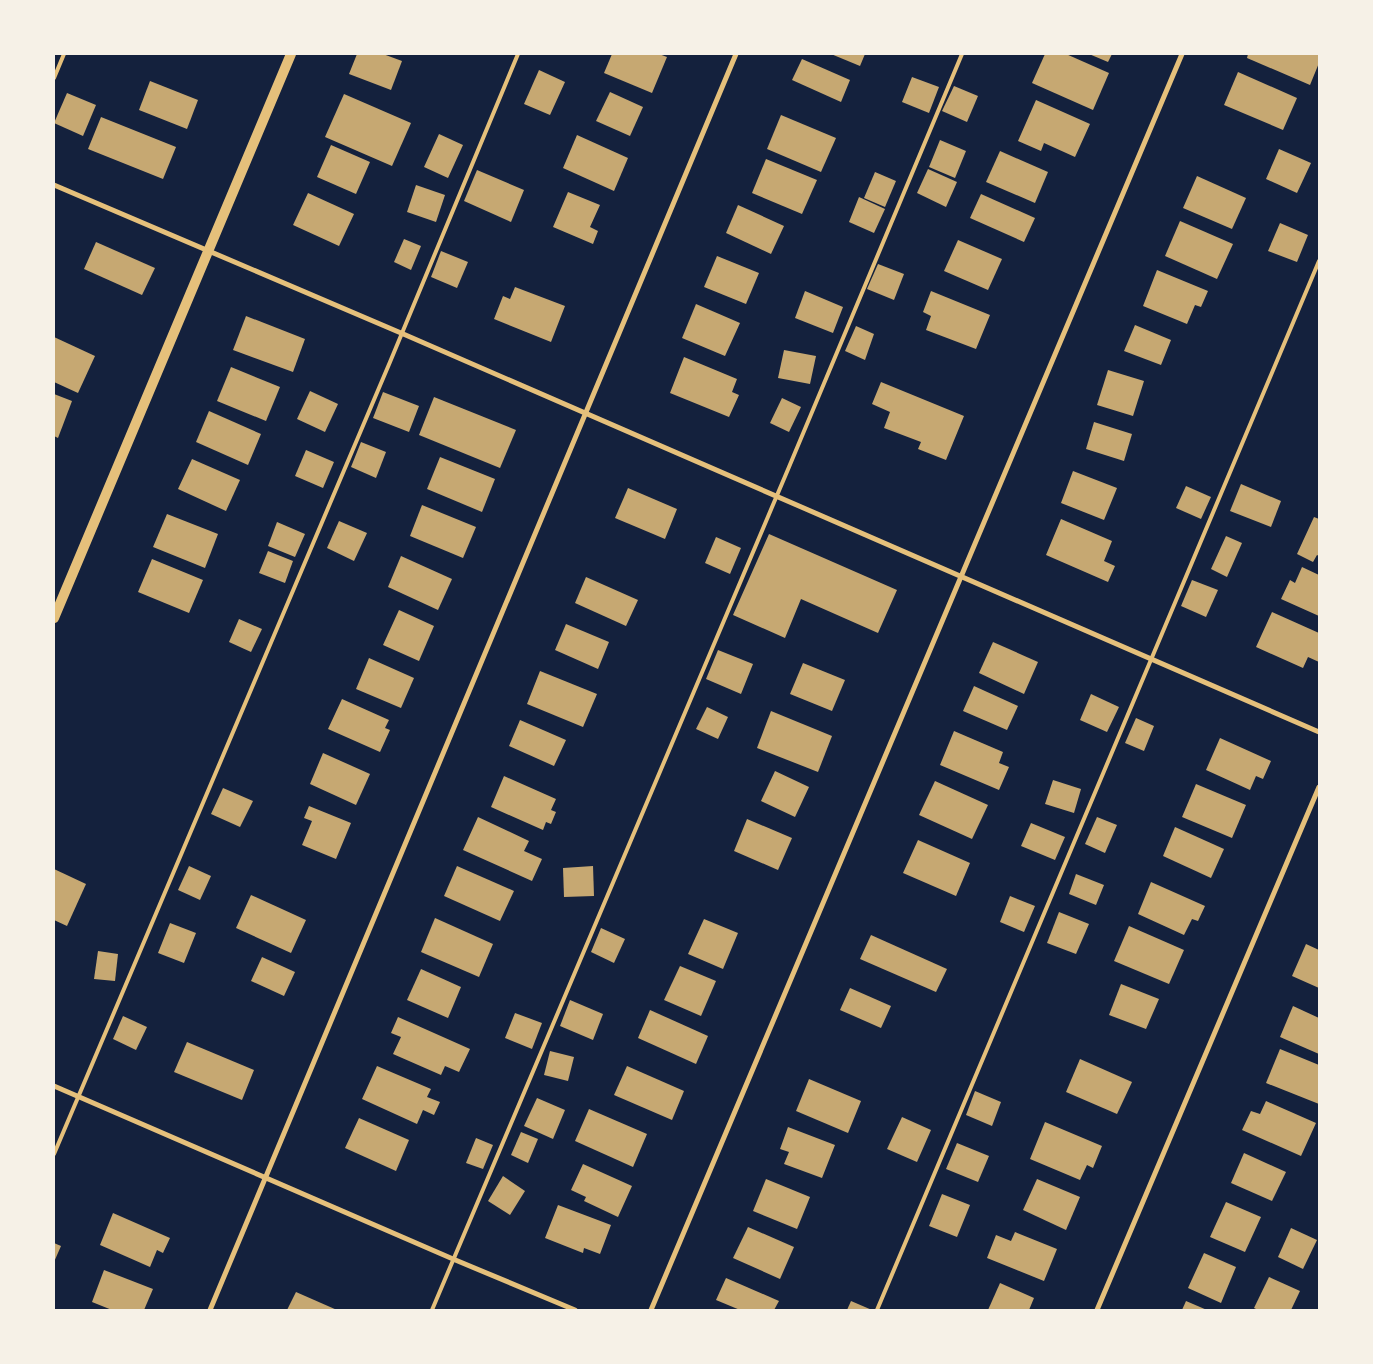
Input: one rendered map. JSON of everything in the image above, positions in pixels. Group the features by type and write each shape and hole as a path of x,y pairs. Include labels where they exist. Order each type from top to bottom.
{"main road":[{"path":"54,618 291,54"}],"street":[{"path":"210,1310 736,54"},
{"path":"651,1310 1182,54"},
{"path":"54,186 402,333 1319,732"},
{"path":"1097,1310 1319,787"},
{"path":"54,1086 575,1310"}],"lane":[{"path":"54,78 64,54"},
{"path":"54,1154 402,333 518,54"},
{"path":"432,1310 962,54"},
{"path":"877,1310 1319,261"}],"building":[{"path":"357,54 383,54 402,61 391,90 349,74"},
{"path":"612,54 659,54 667,57 652,93 604,73"},
{"path":"831,54 865,54 860,66"},
{"path":"1045,54 1066,54 1109,73 1093,110 1032,83"},
{"path":"1089,54 1112,54 1108,62"},
{"path":"1248,54 1319,54 1319,63 1310,85 1247,58"},
{"path":"802,59 850,80 841,102 792,80"},
{"path":"539,70 565,82 550,115 524,104"},
{"path":"1238,72 1297,98 1283,130 1224,105"},
{"path":"912,77 939,87 929,113 902,102"},
{"path":"150,81 198,100 187,129 139,110"},
{"path":"954,86 978,96 967,122 942,111"},
{"path":"610,92 643,107 630,136 596,121"},
{"path":"67,93 96,105 83,136 54,123"},
{"path":"344,94 411,123 392,166 325,137"},
{"path":"1036,100 1090,124 1075,157 1044,143 1041,151 1018,141"},
{"path":"781,115 836,138 821,172 767,149"},
{"path":"101,117 176,147 163,179 88,149"},
{"path":"439,134 463,145 448,178 424,167"},
{"path":"577,135 628,158 614,191 563,168"},
{"path":"940,140 966,151 955,178 929,167"},
{"path":"331,145 370,162 356,194 317,177"},
{"path":"1279,149 1311,163 1297,193 1266,179"},
{"path":"1000,151 1048,172 1035,203 986,182"},
{"path":"766,159 817,180 802,214 752,193"},
{"path":"928,169 957,182 946,207 917,193"},
{"path":"477,170 524,190 511,222 464,201"},
{"path":"875,172 896,181 885,207 864,198"},
{"path":"1197,176 1246,198 1232,229 1183,208"},
{"path":"416,185 445,195 436,222 407,212"},
{"path":"568,192 600,205 590,227 598,231 593,244 553,227"},
{"path":"308,193 354,214 339,246 293,225"},
{"path":"981,194 1035,218 1024,242 970,218"},
{"path":"859,197 885,209 874,233 849,222"},
{"path":"738,205 784,226 771,254 726,233"},
{"path":"1180,221 1233,244 1217,279 1165,256"},
{"path":"1280,223 1308,235 1297,262 1268,251"},
{"path":"404,239 421,246 411,270 394,262"},
{"path":"958,240 1002,259 988,290 944,271"},
{"path":"96,242 155,268 142,295 84,269"},
{"path":"441,251 468,262 457,288 431,277"},
{"path":"717,256 759,273 746,304 704,287"},
{"path":"878,264 904,274 894,300 867,289"},
{"path":"1157,270 1208,291 1201,307 1195,305 1187,324 1143,306"},
{"path":"515,287 565,306 551,342 494,319 503,296 510,299"},
{"path":"805,291 843,307 833,333 795,318"},
{"path":"931,291 990,315 976,349 926,330 931,316 923,312"},
{"path":"696,304 740,323 725,356 682,338"},
{"path":"246,316 305,339 293,372 233,350"},
{"path":"1135,325 1171,340 1161,365 1124,351"},
{"path":"856,326 874,334 865,360 845,351"},
{"path":"54,337 95,356 78,393 54,382"},
{"path":"784,350 816,356 810,384 778,378"},
{"path":"684,357 737,379 732,392 739,395 729,417 670,393"},
{"path":"231,367 280,387 266,421 217,401"},
{"path":"1108,370 1144,381 1133,416 1097,405"},
{"path":"881,382 964,416 946,460 918,449 921,442 884,428 890,412 872,404"},
{"path":"310,391 338,404 325,432 297,419"},
{"path":"383,392 419,406 409,432 373,418"},
{"path":"54,394 72,401 58,438 54,436"},
{"path":"434,397 516,430 500,468 419,435"},
{"path":"782,398 801,407 789,432 770,423"},
{"path":"209,411 261,434 248,465 196,442"},
{"path":"1094,422 1132,434 1124,461 1086,449"},
{"path":"361,442 386,452 376,478 351,467"},
{"path":"306,450 334,462 323,488 295,476"},
{"path":"440,457 495,479 482,512 427,489"},
{"path":"192,459 240,480 226,511 178,489"},
{"path":"1073,471 1117,488 1104,520 1061,503"},
{"path":"1241,484 1281,501 1271,527 1230,511"},
{"path":"1186,486 1211,497 1201,519 1176,508"},
{"path":"628,488 677,509 665,539 615,518"},
{"path":"422,505 476,527 463,558 410,536"},
{"path":"167,514 218,534 205,568 153,547"},
{"path":"1314,517 1319,519 1319,556 1317,555 1313,562 1297,554"},
{"path":"1061,519 1112,541 1104,561 1115,566 1108,582 1046,555"},
{"path":"339,521 367,533 354,561 327,548"},
{"path":"277,522 305,534 295,557 268,546"},
{"path":"769,534 897,590 878,633 801,599 785,638 733,615"},
{"path":"1226,536 1242,543 1227,577 1211,569"},
{"path":"716,537 741,548 730,574 705,563"},
{"path":"268,551 293,561 285,583 259,573"},
{"path":"401,556 452,579 438,610 388,587"},
{"path":"152,559 203,580 189,613 138,592"},
{"path":"1302,567 1319,575 1319,616 1281,599 1290,580 1295,583"},
{"path":"586,577 638,600 626,626 575,603"},
{"path":"1192,580 1218,590 1206,617 1181,606"},
{"path":"399,610 434,626 419,661 383,645"},
{"path":"1272,612 1319,633 1319,662 1308,657 1303,668 1256,647"},
{"path":"239,619 262,629 251,652 229,642"},
{"path":"566,624 609,642 598,669 555,650"},
{"path":"993,642 1038,662 1024,694 979,673"},
{"path":"718,650 753,664 741,694 706,679"},
{"path":"369,658 414,678 401,708 356,689"},
{"path":"803,663 845,680 832,711 790,694"},
{"path":"540,671 597,694 583,727 527,704"},
{"path":"974,686 1018,706 1007,730 963,711"},
{"path":"1091,694 1119,707 1107,732 1080,720"},
{"path":"342,699 389,720 385,728 390,730 380,752 328,729"},
{"path":"707,707 728,717 718,739 696,729"},
{"path":"771,711 832,736 818,772 757,748"},
{"path":"1136,718 1154,726 1144,751 1125,743"},
{"path":"520,720 566,740 554,766 509,746"},
{"path":"954,731 1003,752 999,763 1009,767 999,790 940,765"},
{"path":"1220,738 1271,761 1263,779 1256,776 1250,790 1206,770"},
{"path":"323,753 370,774 356,805 310,784"},
{"path":"775,771 809,787 795,817 761,801"},
{"path":"504,776 556,799 551,810 556,812 551,824 546,822 543,830 491,807"},
{"path":"1053,780 1081,789 1074,813 1045,804"},
{"path":"935,781 988,805 972,839 919,815"},
{"path":"1196,784 1246,805 1232,838 1182,817"},
{"path":"223,788 253,801 240,827 211,814"},
{"path":"309,806 351,823 336,859 302,845 312,821 304,818"},
{"path":"478,817 529,841 524,851 542,859 532,881 463,850"},
{"path":"1097,817 1117,825 1105,853 1085,844"},
{"path":"747,819 792,838 778,870 734,851"},
{"path":"1031,823 1065,837 1055,860 1021,846"},
{"path":"1175,827 1224,849 1211,878 1163,856"},
{"path":"918,840 970,863 956,896 903,873"},
{"path":"189,866 211,876 200,900 178,890"},
{"path":"457,866 514,891 500,921 444,896"},
{"path":"593,866 594,896 564,897 563,868"},
{"path":"54,869 86,884 67,926 54,920"},
{"path":"1076,874 1104,885 1096,905 1069,894"},
{"path":"1151,882 1205,906 1198,921 1192,919 1184,935 1138,914"},
{"path":"251,895 306,920 291,953 236,928"},
{"path":"1010,896 1035,906 1024,932 1000,922"},
{"path":"1059,912 1089,924 1076,954 1047,943"},
{"path":"435,918 493,944 479,977 421,952"},
{"path":"704,919 738,933 723,969 688,954"},
{"path":"170,923 196,933 184,963 158,953"},
{"path":"1129,926 1184,950 1169,984 1114,961"},
{"path":"601,928 625,939 614,963 591,952"},
{"path":"871,935 947,969 936,992 860,959"},
{"path":"1306,944 1319,950 1319,988 1292,976"},
{"path":"98,951 118,954 115,981 94,979"},
{"path":"262,957 295,972 284,996 251,981"},
{"path":"680,966 716,981 701,1016 664,1000"},
{"path":"421,969 461,987 448,1018 407,1000"},
{"path":"1121,984 1159,999 1146,1029 1109,1015"},
{"path":"850,988 891,1006 881,1028 840,1010"},
{"path":"570,1000 603,1014 593,1040 560,1026"},
{"path":"1293,1006 1319,1018 1319,1054 1280,1037"},
{"path":"650,1010 708,1036 696,1064 638,1038"},
{"path":"515,1013 542,1023 532,1049 505,1038"},
{"path":"123,1016 147,1027 136,1050 113,1039"},
{"path":"398,1017 470,1049 459,1072 445,1066 441,1075 393,1054 401,1037 391,1033"},
{"path":"187,1042 254,1070 242,1100 174,1072"},
{"path":"1280,1049 1319,1065 1319,1104 1266,1083"},
{"path":"550,1051 574,1057 568,1081 544,1075"},
{"path":"1080,1059 1132,1082 1117,1114 1066,1092"},
{"path":"377,1066 431,1089 427,1097 440,1102 434,1115 423,1110 417,1124 362,1099"},
{"path":"627,1066 684,1091 672,1120 614,1095"},
{"path":"809,1079 861,1101 848,1133 796,1111"},
{"path":"975,1091 1001,1102 992,1126 966,1115"},
{"path":"537,1098 565,1110 553,1139 524,1126"},
{"path":"1266,1101 1316,1123 1301,1156 1242,1130 1251,1111 1260,1114"},
{"path":"589,1109 647,1134 633,1167 575,1141"},
{"path":"902,1117 931,1130 917,1162 887,1149"},
{"path":"359,1118 409,1140 396,1171 345,1148"},
{"path":"1045,1122 1102,1146 1093,1168 1087,1165 1080,1180 1030,1159"},
{"path":"788,1127 835,1145 822,1178 784,1164 789,1152 780,1149"},
{"path":"521,1132 538,1139 528,1163 511,1155"},
{"path":"476,1138 493,1145 483,1169 466,1163"},
{"path":"957,1143 989,1156 978,1182 946,1169"},
{"path":"1244,1153 1286,1172 1272,1201 1231,1183"},
{"path":"583,1164 632,1186 618,1217 584,1201 586,1197 571,1190"},
{"path":"503,1176 525,1191 510,1215 488,1201"},
{"path":"766,1179 810,1197 797,1229 753,1211"},
{"path":"1037,1179 1080,1197 1066,1230 1023,1210"},
{"path":"942,1194 970,1205 957,1237 929,1226"},
{"path":"1226,1202 1261,1217 1245,1252 1210,1237"},
{"path":"558,1205 611,1225 600,1254 584,1248 583,1253 545,1238"},
{"path":"113,1213 170,1238 163,1253 157,1250 150,1267 100,1245"},
{"path":"748,1227 794,1247 780,1279 733,1258"},
{"path":"1291,1228 1317,1240 1303,1269 1278,1257"},
{"path":"1015,1232 1057,1249 1044,1281 987,1258 996,1235 1011,1241"},
{"path":"54,1243 61,1246 54,1262"},
{"path":"1204,1253 1236,1267 1221,1303 1188,1288"},
{"path":"104,1270 153,1289 144,1310 112,1310 92,1302"},
{"path":"1269,1277 1300,1291 1291,1310 1258,1310 1254,1308"},
{"path":"726,1278 779,1301 774,1310 740,1310 716,1300"},
{"path":"1000,1283 1034,1298 1029,1310 988,1310"},
{"path":"296,1292 337,1310 287,1310"},
{"path":"851,1301 872,1310 847,1310"},
{"path":"1186,1301 1207,1310 1182,1310"}]}
